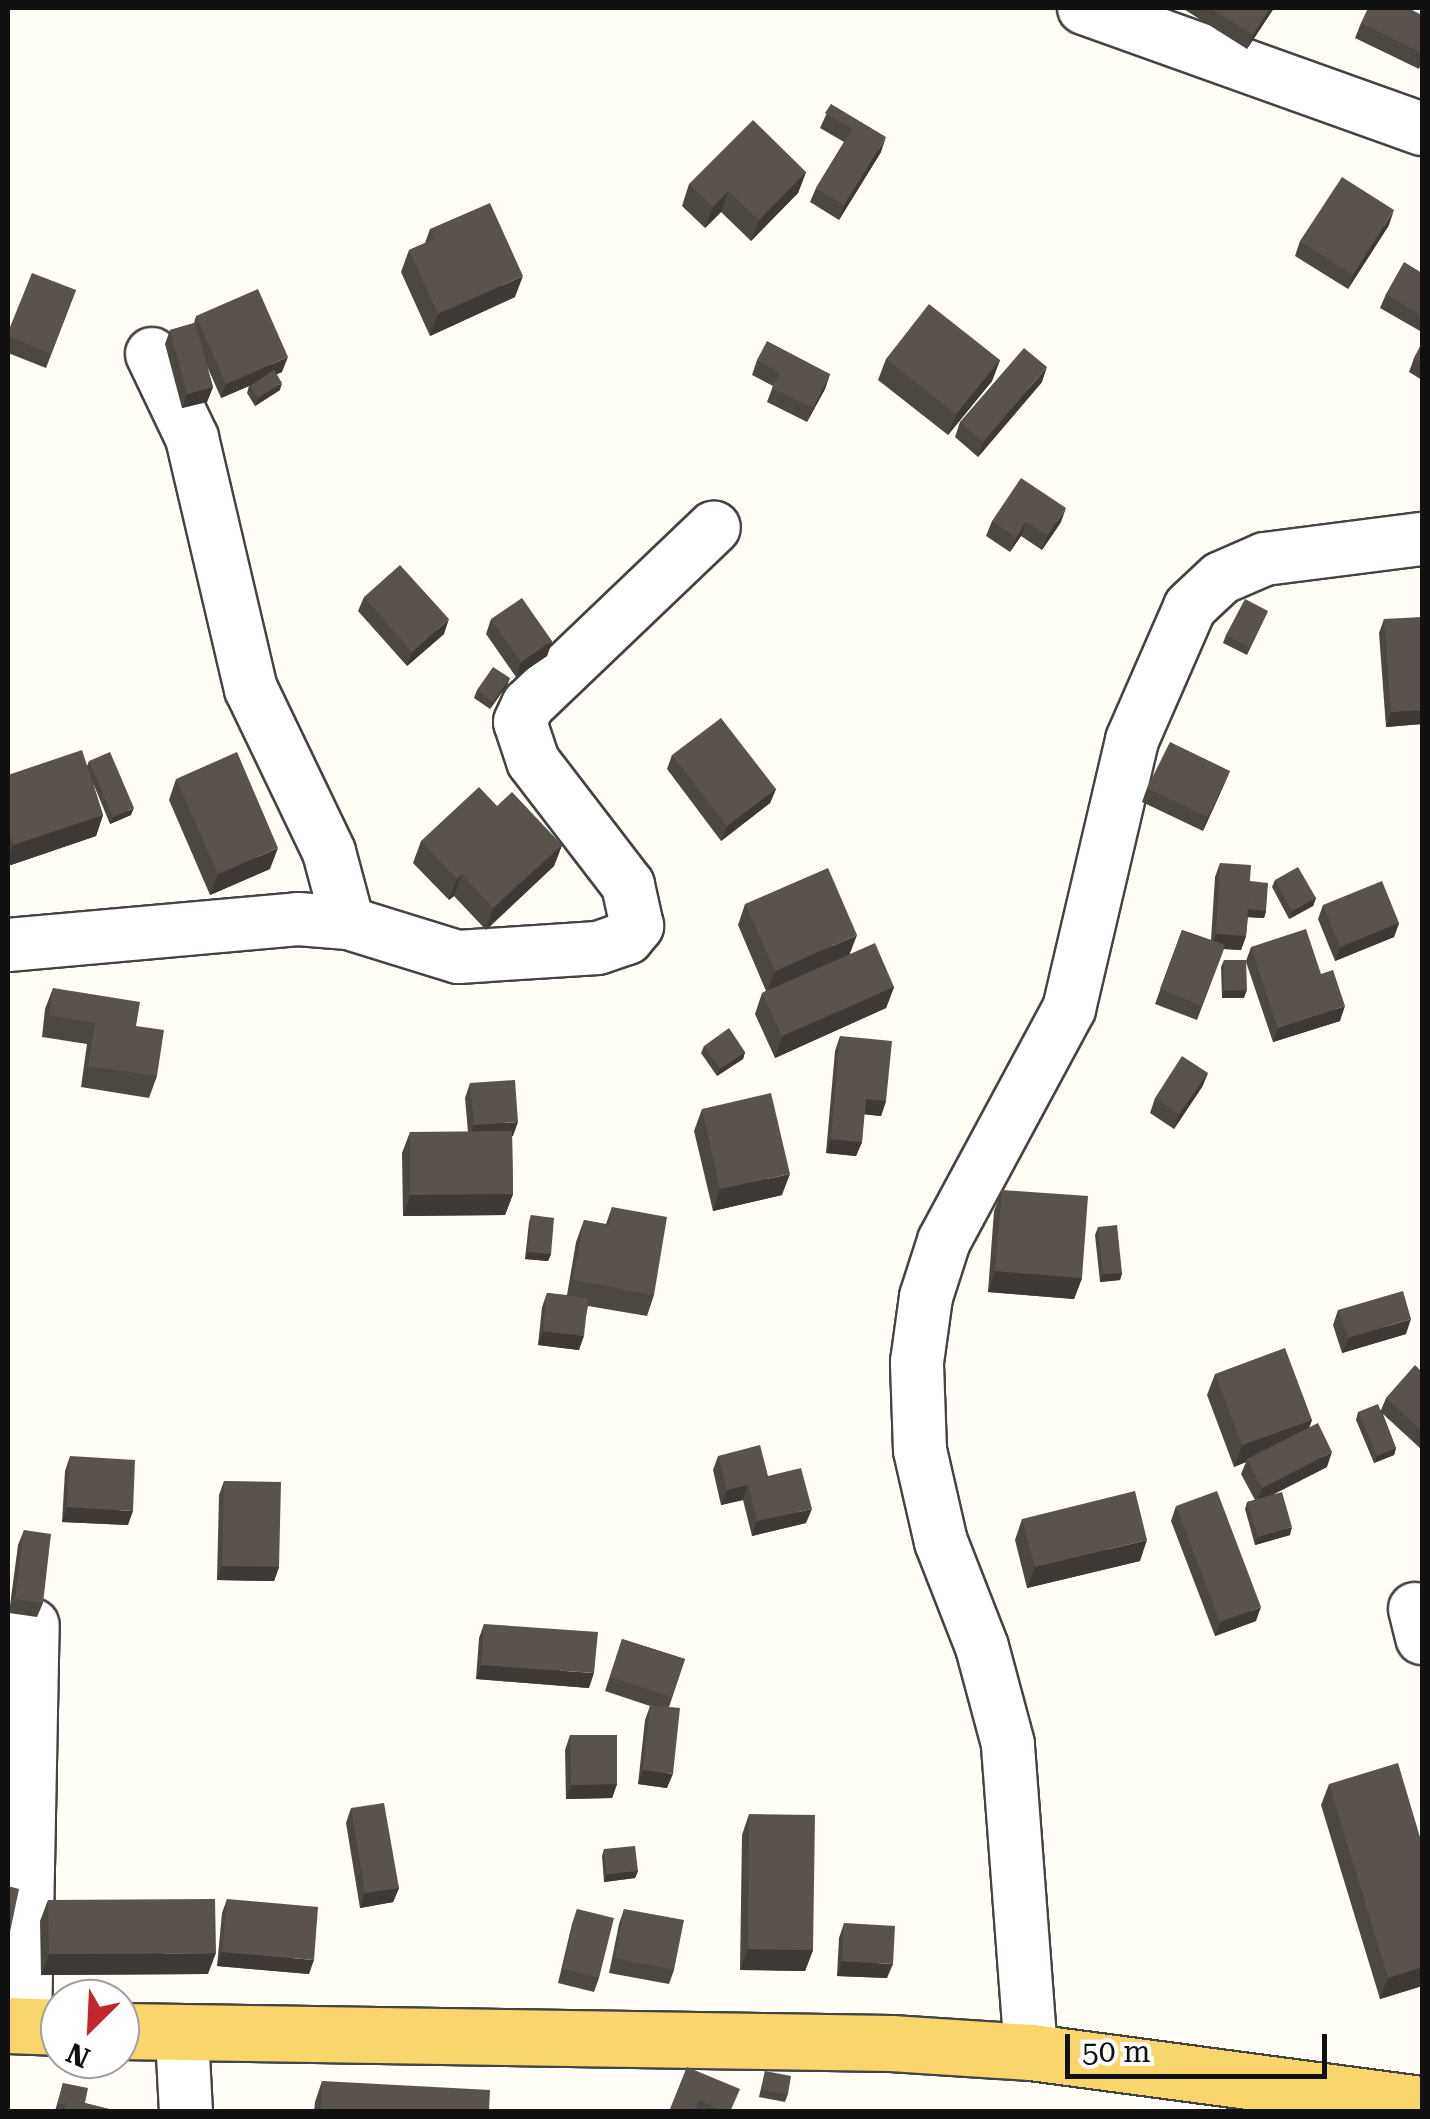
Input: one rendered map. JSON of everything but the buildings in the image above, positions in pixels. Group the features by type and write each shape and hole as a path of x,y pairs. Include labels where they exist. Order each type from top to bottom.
{"main road":[{"path":"140,2033 891,2043 1031,2052 1304,2099 1422,2104"}],"street":[{"path":"1084,8 1170,43 1421,122"},
{"path":"152,354 192,438 251,689 330,852 348,923"},
{"path":"8,945 247,922 348,923 458,957 598,948 627,938 636,926 628,886 533,761 520,722 528,705 714,527"},
{"path":"1031,2052 1008,1744 982,1647 941,1542 920,1450 917,1362 926,1297 944,1241 1069,1010 1132,740 1156,671 1190,608 1221,578 1265,558 1422,539"},
{"path":"31,2025 33,1625"},
{"path":"182,2036 186,2112"}]}
